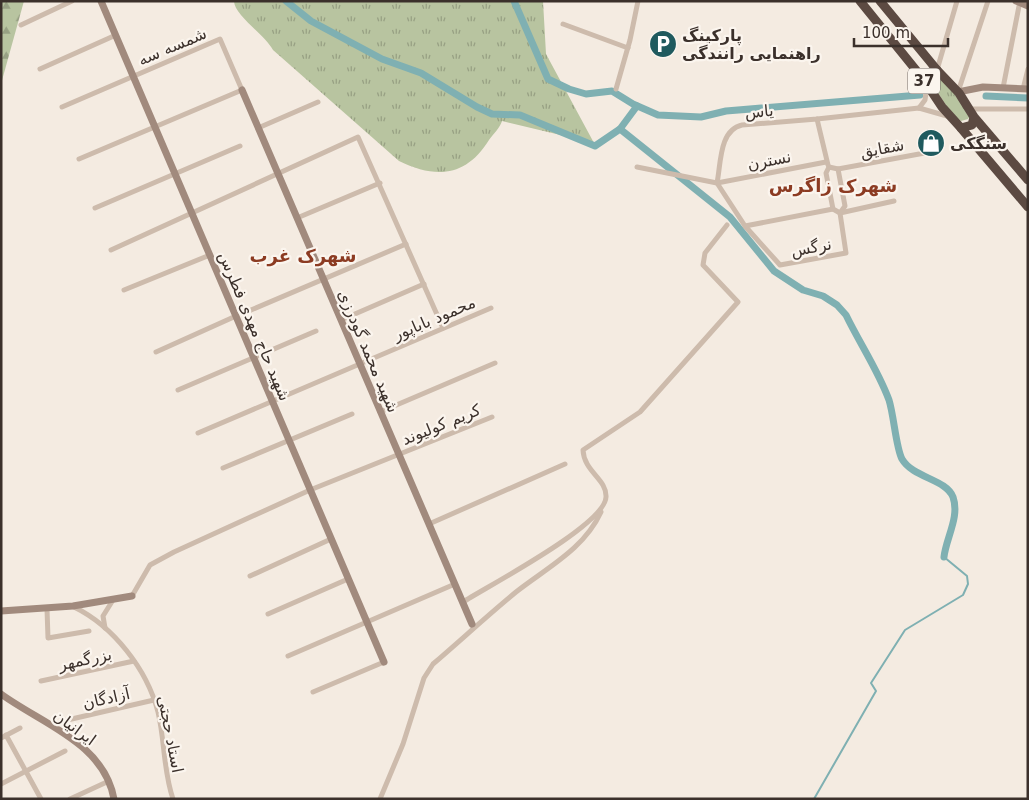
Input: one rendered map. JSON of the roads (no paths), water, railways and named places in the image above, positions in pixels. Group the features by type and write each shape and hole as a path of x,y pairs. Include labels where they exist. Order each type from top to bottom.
{"highway":[{"name":"37","path":"860,1 952,117 1028,207"},
{"name":"37","path":"880,1 937,70 958,92 972,113 1028,180"},
{"name":"37","path":"925,83 927,73 937,70"},
{"path":"961,128 972,125 972,113"}],"street":[{"path":"21,25 72,1"},
{"name":"شهید حاج مهدی فطرس","path":"101,1 384,662"},
{"path":"616,89 628,48 638,1"},
{"path":"937,70 957,1"},
{"path":"988,1 958,92 983,87 1025,89 1028,69"},
{"path":"1003,88 1019,2 1028,6"},
{"path":"563,24 628,48"},
{"path":"40,69 116,35"},
{"name":"شمسه سه","path":"62,107 220,39 242,90"},
{"path":"919,108 925,100 925,83"},
{"path":"79,159 242,90"},
{"name":"شهید محمد گودرزی","path":"242,90 472,624"},
{"path":"258,128 318,102"},
{"name":"یاس","path":"717,183 725,138 736,126 919,108 934,110 952,117"},
{"path":"972,113 1028,109"},
{"path":"817,119 828,165 826,173 832,209"},
{"path":"110,250 358,137 443,328"},
{"path":"95,208 240,146"},
{"name":"شقایق","path":"838,169 930,152"},
{"path":"828,165 838,169 845,206 840,213"},
{"name":"نسترن","path":"717,183 828,165"},
{"path":"637,167 717,183 745,226 832,209 840,213 894,201"},
{"path":"297,218 380,183"},
{"name":"نرگس","path":"745,226 780,265 846,253 840,213"},
{"path":"380,799 404,744 424,678 433,664 516,592 580,544 594,528 606,497 603,485 583,461 583,450 640,412 738,302 703,265 705,253 728,225"},
{"path":"251,310 406,244"},
{"path":"124,290 210,255"},
{"path":"341,320 424,284"},
{"name":"محمود باباپور","path":"198,433 491,308"},
{"path":"156,352 236,316"},
{"path":"178,390 253,356 316,331"},
{"path":"380,412 495,363"},
{"path":"223,468 352,414"},
{"name":"کریم کولیوند","path":"132,596 150,565 229,525 310,490 492,417"},
{"path":"429,524 565,464"},
{"path":"463,602 509,573 542,557 602,511"},
{"path":"250,576 331,539"},
{"path":"268,614 348,579"},
{"path":"288,656 455,584"},
{"path":"1,611 47,609 132,596"},
{"path":"106,629 103,616 113,600"},
{"name":"استاد حجتی","path":"73,606 87,613 106,629 134,661 154,700 160,725 164,768 173,799"},
{"path":"47,609 48,638 89,631"},
{"name":"بزرگمهر","path":"41,681 134,661"},
{"path":"313,692 384,662"},
{"name":"ایرانیان","path":"1,694 80,745 95,758 109,780 114,799"},
{"name":"آزادگان","path":"64,720 154,700"},
{"path":"20,728 4,737 41,799"},
{"path":"1,784 66,751"},
{"path":"70,799 109,780"}],"waterway":[{"path":"286,1 311,21 382,59 421,73 492,114 520,115 595,146 620,129 730,217 774,271 803,290 823,296 837,305 846,315 885,389 891,407 902,459 914,470 944,486 953,497 955,505 954,520 944,557"},
{"path":"514,1 548,79 569,89 586,94 612,91 633,104 658,115 701,117 726,111 920,95"},
{"path":"986,96 1028,98"},
{"path":"620,129 637,106"},
{"path":"814,799 876,691 871,683 905,630 963,595 968,584 967,576 944,557"}],"place":[{"name":"پارکینگ راهنمایی رانندگی","path":"663,44"},
{"name":"سنگکی","path":"931,143"}],"district":[{"name":"شهرک زاگرس","path":"833,186"},
{"name":"شهرک غرب","path":"303,256"}]}
